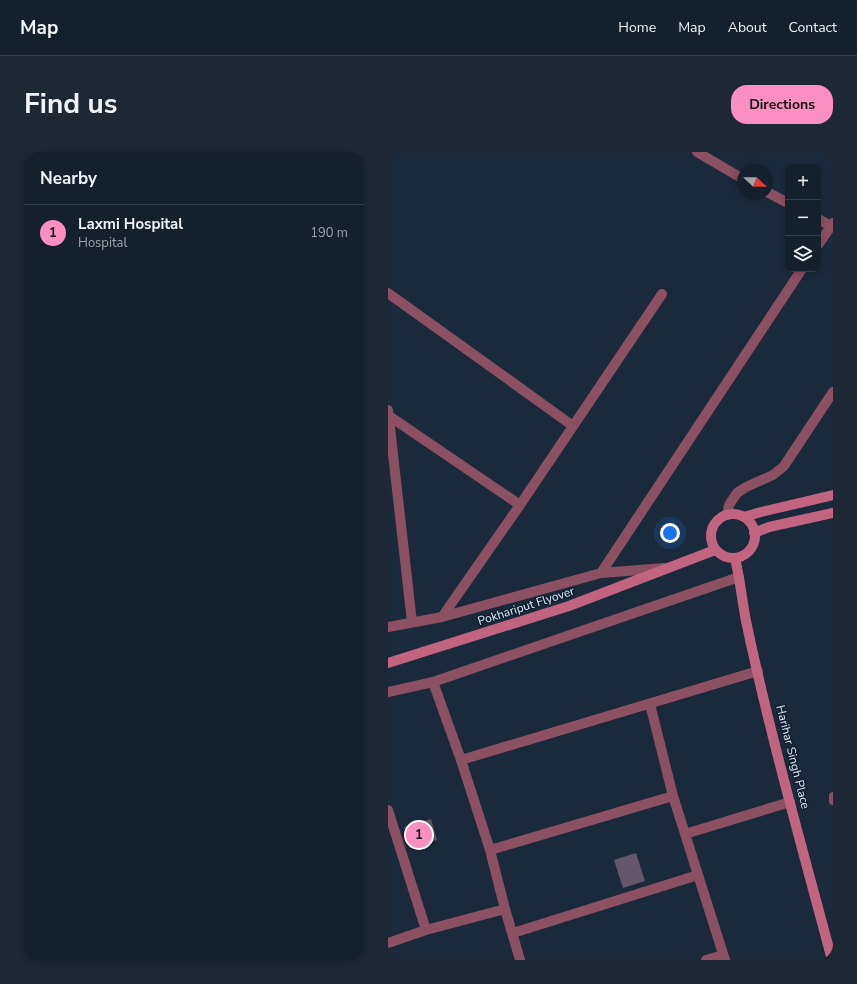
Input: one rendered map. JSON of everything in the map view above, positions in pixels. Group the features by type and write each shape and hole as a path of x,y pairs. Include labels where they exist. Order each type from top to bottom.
{"main road":[{"path":"744,517 833,495"},
{"path":"754,533 769,527 833,513"},
{"path":"737,514 750,522 755,537 749,551 743,556 728,558 715,550 711,543 712,528 716,521 726,515 737,514"},
{"name":"Pokhariput Flyover","path":"388,663 569,606 715,550"},
{"name":"Harihar Singh Place","path":"735,558 744,609 758,671 790,802 832,960"}],"street":[{"path":"697,152 737,175"},
{"path":"773,195 785,201"},
{"path":"821,220 832,225 821,241"},
{"path":"601,573 800,272"},
{"path":"388,293 573,426"},
{"path":"442,617 520,505 662,294"},
{"path":"726,515 729,505 737,493 773,475 784,466 833,392"},
{"path":"389,413 520,505"},
{"path":"389,413 412,622"},
{"path":"388,627 442,617 601,573 670,567"},
{"path":"388,692 432,682 739,577"},
{"path":"461,760 758,671"},
{"path":"432,682 461,760 490,850 520,960"},
{"path":"650,704 684,834 724,958 706,960"},
{"path":"490,850 673,796"},
{"path":"684,834 790,802"},
{"path":"388,810 426,930"},
{"path":"513,933 698,875"},
{"path":"388,943 426,930 505,909"}],"lane":[{"path":"833,796 833,801"}],"building":[{"path":"431,819 437,840 410,848 404,827"},
{"path":"636,853 645,881 623,888 614,860"}],"place":[{"name":"Laxmi Hospital","path":"419,835"}]}
